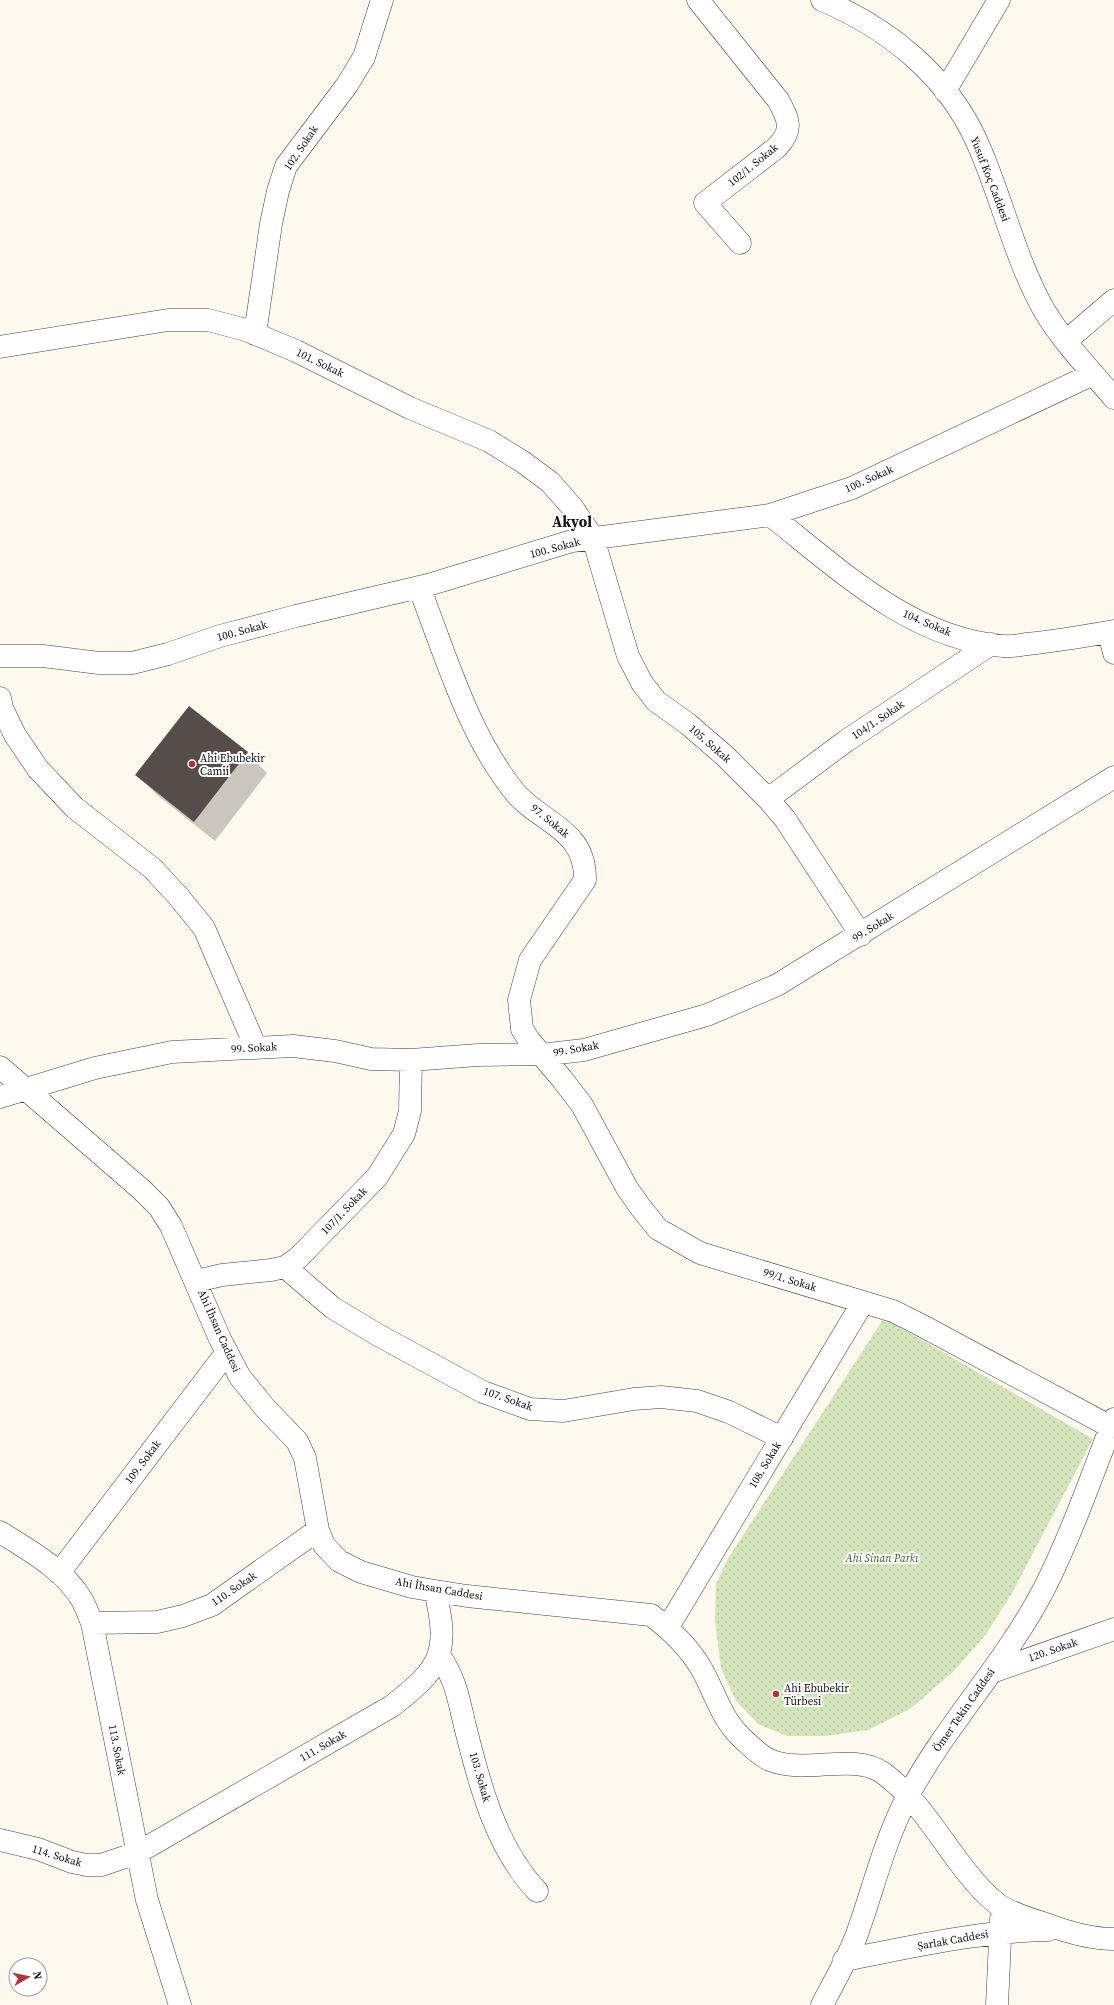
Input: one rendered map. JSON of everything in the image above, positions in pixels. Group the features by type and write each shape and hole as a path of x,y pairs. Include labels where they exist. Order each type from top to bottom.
{"street":[{"name":"102. Sokak","path":"255,334 278,191 286,166 347,85 364,57 382,0"},
{"name":"102/1. Sokak","path":"698,0 778,100 788,124 786,138 776,148 705,203 740,243"},
{"name":"Yusuf Koç Caddesi","path":"822,0 849,11 892,38 926,66 945,91 977,140 1025,271 1045,311 1066,341 1114,398"},
{"path":"945,91 999,0"},
{"path":"1066,341 1114,300"},
{"name":"101. Sokak","path":"0,347 168,320 208,320 255,334 296,351 410,408 496,445 550,482 572,507 593,538"},
{"name":"100. Sokak","path":"0,656 43,656 99,663 132,663 168,654 220,636 296,616 419,587 572,542 770,515 852,488 1093,374"},
{"name":"104. Sokak","path":"770,515 865,590 898,611 940,630 973,641 1004,646 1049,642 1111,631"},
{"name":"105. Sokak","path":"593,538 628,656 642,683 656,701 688,724 725,756 768,799 785,819 861,935"},
{"name":"97. Sokak","path":"419,587 467,711 482,745 514,791 571,838 581,853 585,865 585,880 530,960 519,1000 522,1028 528,1040 540,1054"},
{"path":"1111,631 1114,653"},
{"name":"104/1. Sokak","path":"768,799 846,741 991,644"},
{"path":"0,698 2,708 15,735 38,769 75,808 152,868 178,896 204,928 256,1048"},
{"name":"99. Sokak","path":"0,1097 95,1068 172,1052 293,1046 335,1051 371,1059 411,1060 478,1055 540,1054 584,1050 707,1015 777,985 861,935 1114,777"},
{"name":"99/1. Sokak","path":"540,1054 582,1105 627,1188 658,1230 700,1253 893,1312 1112,1423"},
{"name":"107/1. Sokak","path":"196,1281 222,1275 285,1266 298,1258 377,1177 404,1134 410,1111 411,1060"},
{"name":"Ahi İhsan Caddesi","path":"0,1067 142,1190 159,1207 171,1226 227,1352 240,1377 266,1409 297,1441 305,1458 318,1530 324,1545 339,1561 361,1572 412,1587 435,1591 467,1596 651,1615 686,1645 701,1668 725,1719 744,1740 770,1760 801,1767 833,1764 857,1764 880,1772 908,1795"},
{"name":"107. Sokak","path":"285,1266 334,1308 378,1334 483,1392 530,1409 563,1412 634,1399 661,1397 697,1401 729,1412 782,1438"},
{"name":"108. Sokak","path":"668,1628 862,1302"},
{"name":"109. Sokak","path":"59,1573 227,1352"},
{"name":"Ömer Tekin Caddesi","path":"822,2005 856,1936 875,1883 888,1840 908,1795 927,1763 992,1672 1044,1588 1064,1544 1112,1423"},
{"name":"110. Sokak","path":"92,1623 157,1622 183,1616 212,1605 318,1530"},
{"name":"113. Sokak","path":"0,1532 46,1561 70,1583 83,1601 92,1623 147,1900 174,1990 180,2005"},
{"name":"111. Sokak","path":"137,1853 392,1706 413,1689 428,1673 440,1655 442,1635 440,1612 435,1591"},
{"name":"120. Sokak","path":"992,1672 1114,1629"},
{"name":"103. Sokak","path":"440,1655 451,1672 457,1688 465,1727 491,1815 508,1852 522,1876 537,1891"},
{"name":"Şarlak Caddesi","path":"908,1795 971,1878 997,1904 1025,1917 1063,1930 1114,1939"},
{"name":"114. Sokak","path":"0,1840 38,1849 72,1862 87,1865 100,1865 137,1853"},
{"path":"996,2005 1002,1906"},
{"name":"Şarlak Caddesi","path":"844,1960 1000,1932 1063,1930"}],"green space":[{"name":"Ahi Sinan Parkı","path":"884,1318 1093,1439 1012,1593 985,1636 953,1672 910,1709 868,1730 826,1736 787,1736 758,1724 736,1701 721,1668 715,1620 716,1584 727,1560"}],"building":[{"name":"Ahi Ebubekir Camii","path":"189,706 248,752 194,822 135,775"}],"place":[{"name":"Ahi Ebubekir Camii","path":"192,764"},
{"name":"Ahi Ebubekir Türbesi","path":"776,1694"}],"district":[{"name":"Akyol","path":"572,521"}]}
